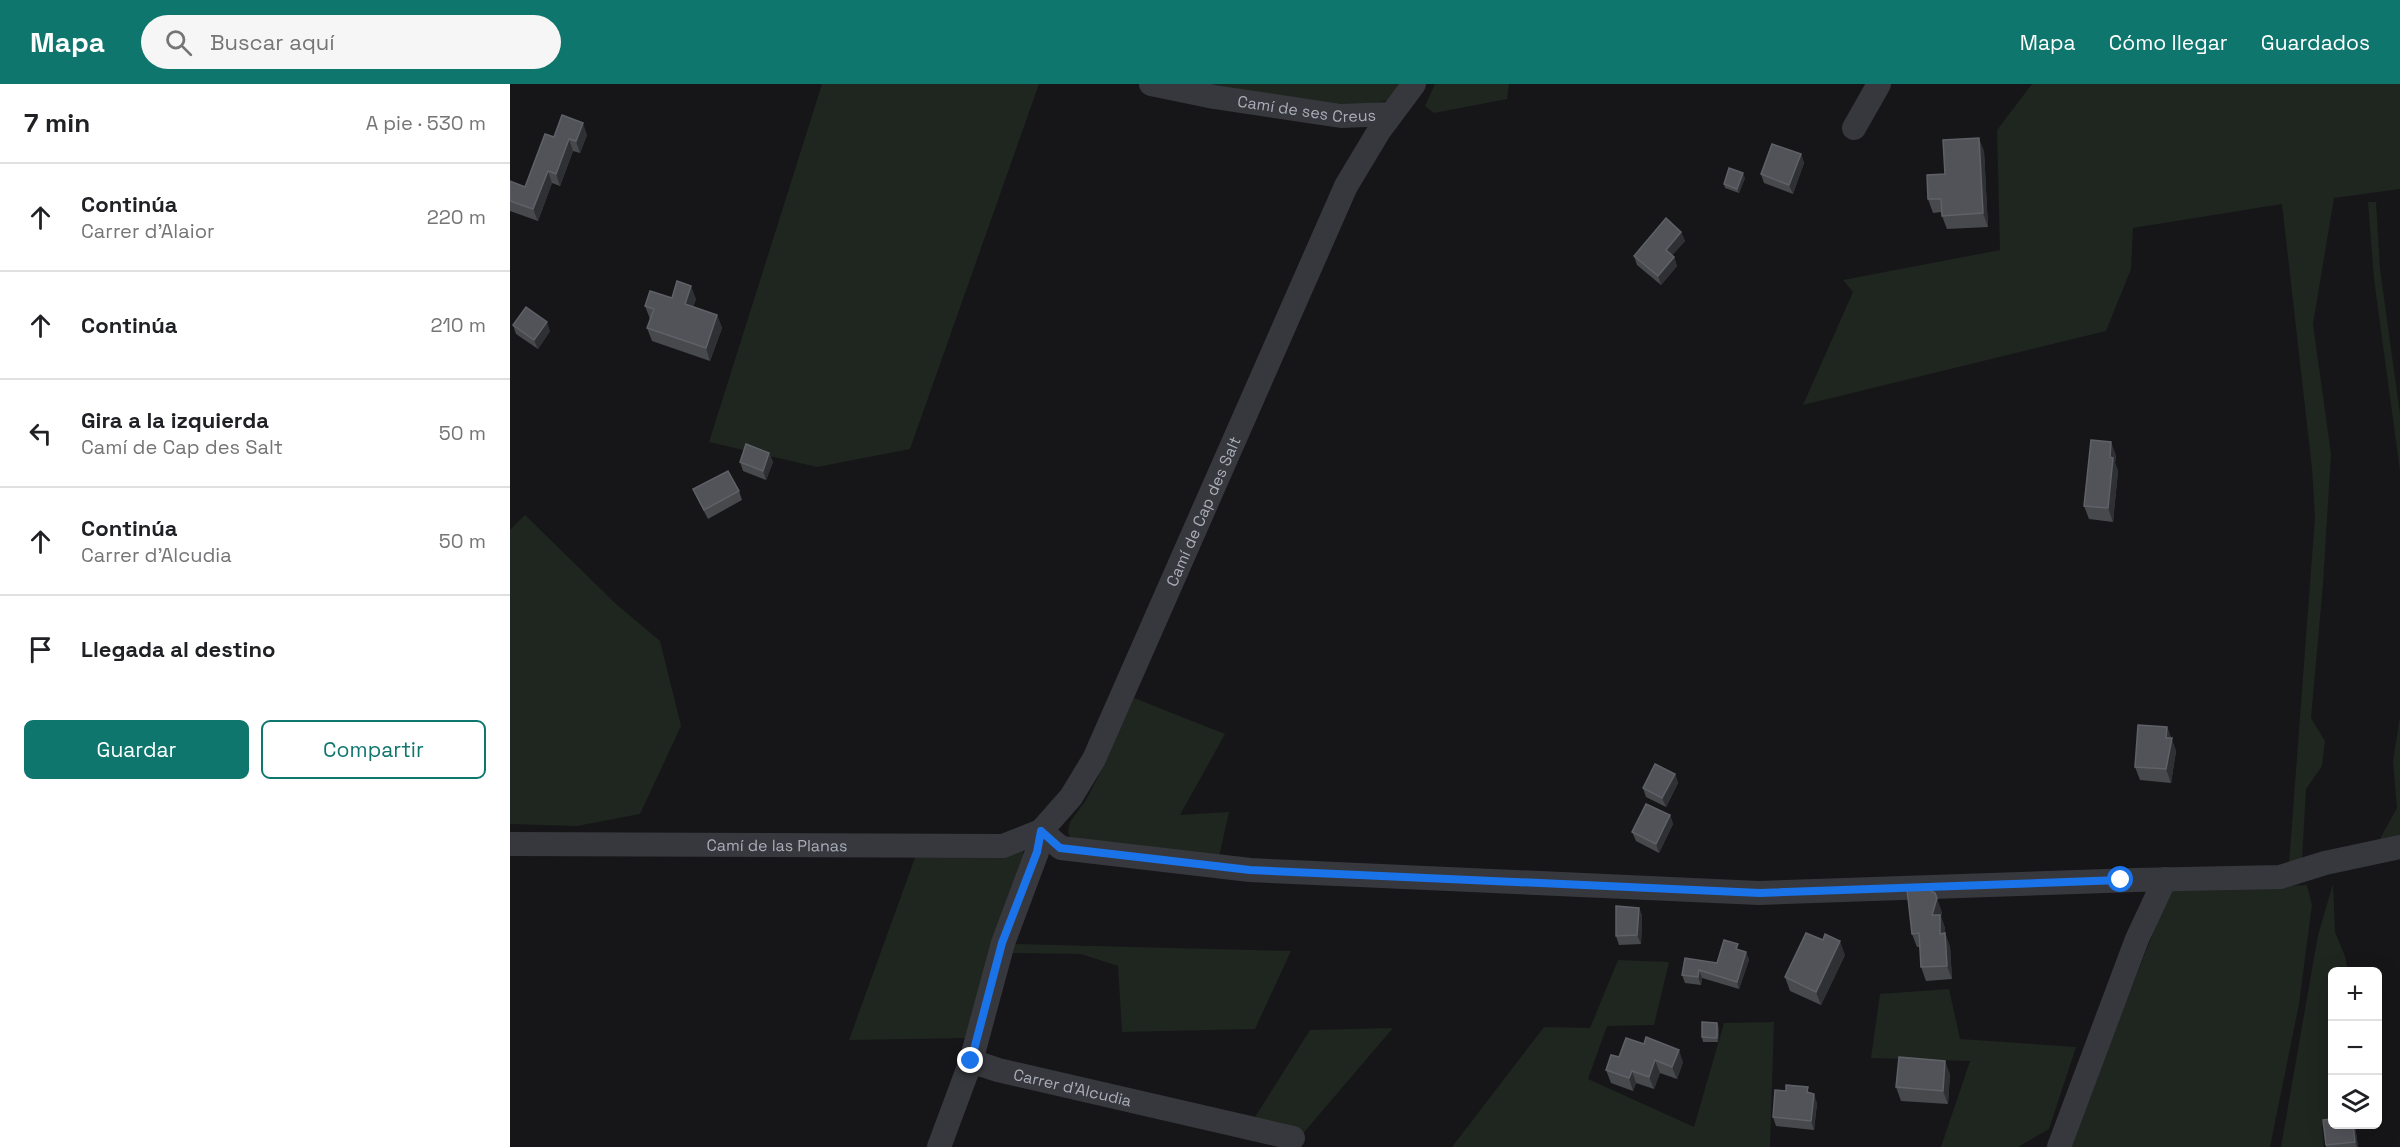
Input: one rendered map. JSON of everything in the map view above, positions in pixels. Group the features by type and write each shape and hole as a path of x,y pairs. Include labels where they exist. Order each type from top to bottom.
{"street":[{"name":"Camí de ses Creus","path":"1150,84 1214,97 1341,116 1391,114"},
{"name":"Camí de Cap des Salt","path":"971,1061 1002,943 1037,852 1041,831 1071,797 1094,759 1346,186 1391,114 1414,84"},
{"path":"1854,128 1880,84"},
{"path":"1041,831 1060,848 1250,870 1760,893 2165,879 2280,878 2325,863 2400,847"},
{"name":"Camí de las Planas","path":"510,844 1003,846 1041,831"},
{"path":"2059,1147 2137,939 2165,879"},
{"path":"939,1147 971,1061"},
{"name":"Carrer d'Alcudia","path":"971,1061 998,1070 1293,1138"}],"shaded area":[{"path":"822,84 1039,84 910,449 817,467 709,442"},
{"path":"1205,84 1405,84 1394,99 1343,109"},
{"path":"1435,84 1509,84 1507,99 1434,113 1425,106"},
{"path":"2032,84 2400,84 2400,189 2334,198 2313,324 2331,454 2323,584 2311,718 2325,741 2322,766 2306,789 2302,859 2289,864 2315,517 2312,468 2282,204 2133,228 2131,269 2106,331 1803,405 1853,292 1843,280 2000,250 1997,130"},
{"path":"2368,202 2376,202 2380,269 2400,414 2400,471 2374,279"},
{"path":"525,515 616,604 660,641 681,726 640,814 577,826 510,824 510,530"},
{"path":"1134,698 1225,734 1180,815 1229,812 1219,857 1073,844 1068,832 1070,822 1086,800 1098,777"},
{"path":"2400,717 2400,842 2376,846 2397,808 2393,761"},
{"path":"1023,851 1024,872 969,1038 849,1040 916,855 990,856"},
{"path":"2333,884 2335,932 2347,967 2328,967 2328,1126 2322,1126 2324,1147 2281,1147 2318,935"},
{"path":"2307,885 2312,905 2299,1004 2270,1147 2069,1147 2170,890"},
{"path":"1014,944 1291,951 1255,1029 1122,1032 1118,966 1081,954 1012,953"},
{"path":"1618,960 1669,962 1654,1025 1607,1026 1588,1079 1694,1127 1724,1023 1774,1022 1770,1147 1452,1147 1544,1027 1590,1028"},
{"path":"1949,989 1960,1039 2076,1047 2049,1129 2018,1147 1941,1147 1970,1061 1871,1058 1880,994"},
{"path":"1393,1028 1300,1137 1250,1125 1310,1030"}],"building":[{"path":"562,115 583,123 576,141 569,139 556,174 548,171 533,209 510,201 510,181 525,187 545,134 554,137"},
{"path":"1979,138 1983,213 1942,216 1941,199 1928,199 1927,175 1945,174 1943,140"},
{"path":"1772,144 1801,154 1789,185 1761,174"},
{"path":"1729,168 1743,173 1737,189 1724,184"},
{"path":"1666,218 1681,232 1666,250 1674,257 1658,276 1634,256"},
{"path":"677,281 691,286 685,304 717,315 706,348 647,328 654,309 645,306 650,291 672,298"},
{"path":"526,307 547,322 534,340 513,325"},
{"path":"2091,440 2111,442 2110,457 2113,458 2108,508 2084,506"},
{"path":"746,444 769,453 763,471 740,462"},
{"path":"728,471 739,491 704,510 693,489"},
{"path":"2138,725 2167,727 2166,738 2172,738 2166,769 2135,767"},
{"path":"1655,764 1675,774 1662,798 1643,788"},
{"path":"1646,804 1670,815 1656,844 1632,832"},
{"path":"1926,888 1935,893 1937,898 1932,915 1940,915 1940,934 1945,933 1947,966 1921,967 1919,933 1912,934 1907,889"},
{"path":"1616,906 1639,908 1637,935 1616,936"},
{"path":"1806,933 1823,940 1825,934 1840,941 1816,992 1785,977"},
{"path":"1724,940 1738,944 1736,949 1746,952 1737,982 1699,970 1698,977 1682,975 1685,958 1717,963"},
{"path":"1702,1022 1717,1023 1717,1038 1702,1037"},
{"path":"1646,1037 1679,1050 1672,1067 1655,1060 1649,1077 1632,1071 1629,1078 1606,1070 1611,1055 1619,1057 1626,1038 1644,1044"},
{"path":"1899,1057 1945,1061 1943,1091 1896,1087"},
{"path":"1786,1085 1808,1087 1807,1092 1814,1094 1811,1121 1773,1117 1775,1090 1786,1091"},
{"path":"2328,1119 2328,1129 2353,1129 2355,1142 2326,1145 2323,1120"}],"route":[{"path":"971,1061 1002,943 1037,852 1041,831 1060,848 1250,870 1760,893 2121,880"}]}
